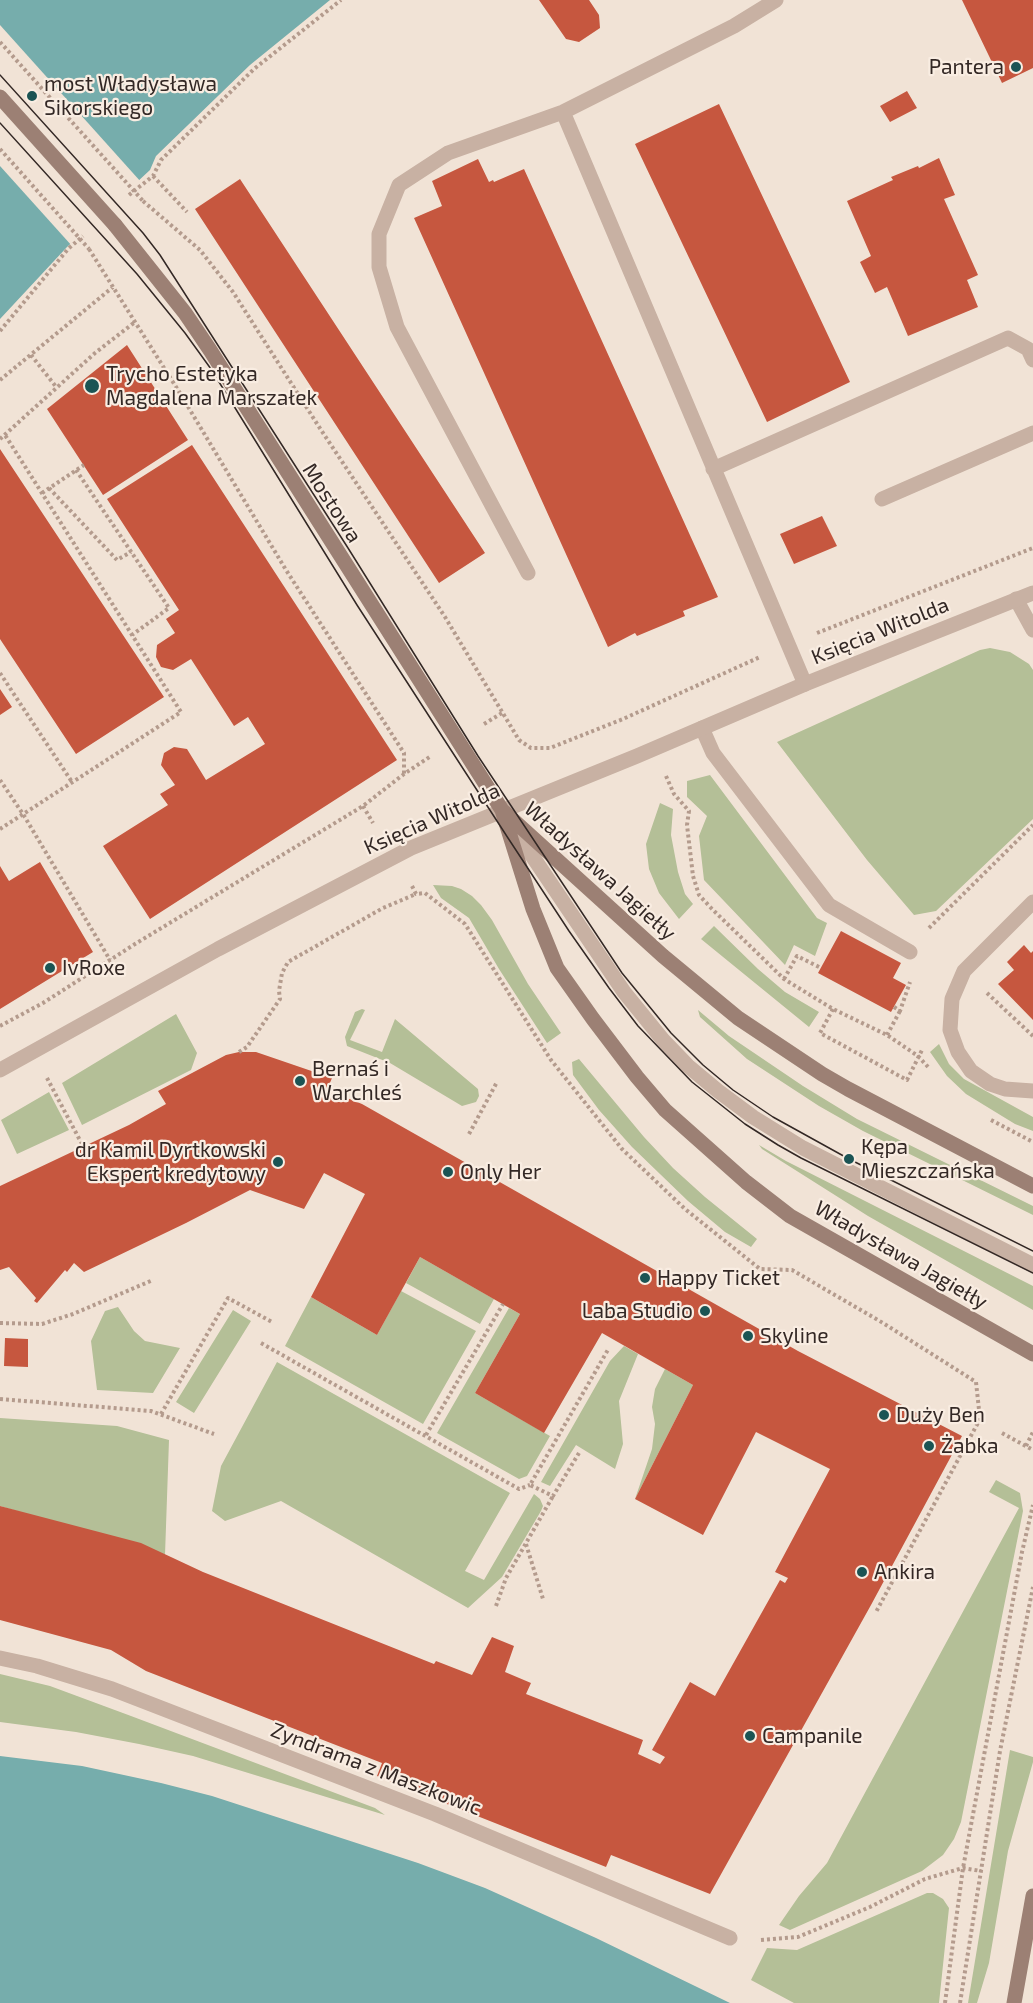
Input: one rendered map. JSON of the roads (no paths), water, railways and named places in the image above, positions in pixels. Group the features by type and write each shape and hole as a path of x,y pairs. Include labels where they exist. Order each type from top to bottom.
{"main road":[{"name":"Mostowa","path":"0,97 116,225 185,313 502,810"},
{"name":"Władysława Jagiełły","path":"502,810 663,956 738,1018 848,1089 1033,1186"},
{"name":"Władysława Jagiełły","path":"502,810 533,909 557,968 592,1019 665,1110 746,1182 790,1216 1033,1354"},
{"path":"1014,2003 1033,1896"}],"street":[{"path":"528,573 397,327 380,267 379,234 399,185 448,153 563,112 734,26 776,0"},
{"path":"563,112 805,684"},
{"path":"713,469 1008,338 1028,349 1033,360"},
{"path":"882,499 1033,433"},
{"name":"Księcia Witolda","path":"0,1070 218,949 411,848 1033,592"},
{"path":"1016,599 1033,630"},
{"path":"702,728 713,753 829,905 910,952"},
{"path":"502,810 618,984 663,1040 688,1066 753,1117 803,1148 1033,1265"},
{"path":"1033,902 964,971 952,999 950,1030 958,1052 971,1071 990,1084 1005,1089 1033,1091"},
{"name":"Zyndrama z Maszkowic","path":"0,1658 37,1666 123,1694 435,1814 730,1938"}],"water":[{"path":"0,0 330,0 250,65 156,156 150,170 67,247 0,319"},
{"path":"0,1756 82,1766 212,1796 418,1863 485,1888 596,1938 730,2003 0,2003"}],"tram line":[{"path":"0,75 143,233 160,255 478,756 622,973 671,1033 703,1065 733,1090 773,1117 849,1159 1033,1251"},
{"path":"0,123 137,274 211,369 357,605 508,838 569,931 638,1026 692,1082 745,1124 778,1145 1033,1273"}],"place":[{"name":"Pantera","path":"1016,67"},
{"name":"most Władysława Sikorskiego","path":"32,96"},
{"name":"Trycho Estetyka Magdalena Marszałek","path":"92,386"},
{"name":"IvRoxe","path":"50,968"},
{"name":"Bernaś i Warchleś","path":"300,1081"},
{"name":"Kępa Mieszczańska","path":"849,1159"},
{"name":"dr Kamil Dyrtkowski Ekspert kredytowy","path":"278,1162"},
{"name":"Only Her","path":"448,1172"},
{"name":"Happy Ticket","path":"645,1278"},
{"name":"Laba Studio","path":"705,1311"},
{"name":"Skyline","path":"748,1336"},
{"name":"Duży Ben","path":"884,1415"},
{"name":"Żabka","path":"929,1446"},
{"name":"Ankira","path":"862,1572"},
{"name":"Campanile","path":"750,1736"}]}
